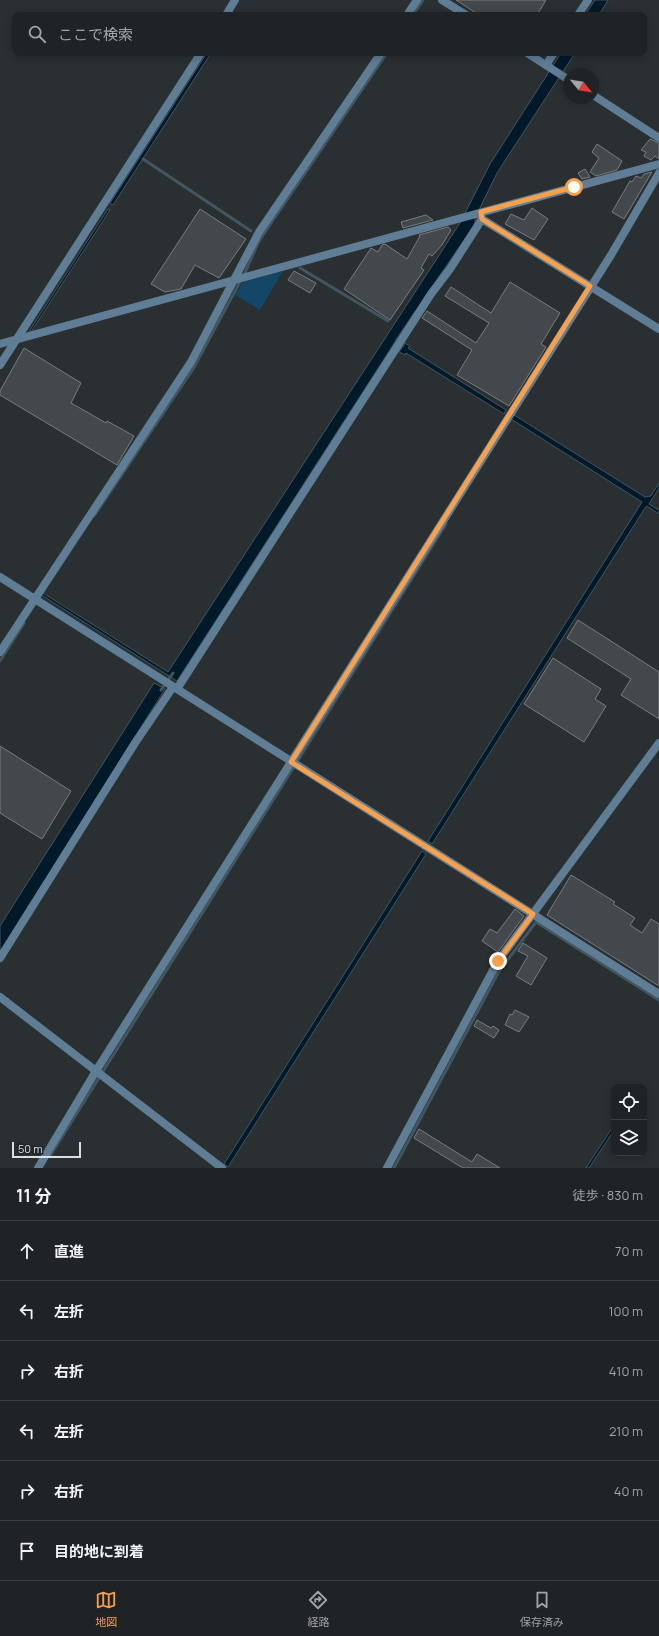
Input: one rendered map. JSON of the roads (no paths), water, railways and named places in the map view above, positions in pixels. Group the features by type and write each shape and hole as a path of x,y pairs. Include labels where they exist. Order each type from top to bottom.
{"street":[{"path":"228,12 235,0"},
{"path":"409,12 418,0"},
{"path":"442,0 461,12"},
{"path":"580,12 588,0"},
{"path":"0,365 199,56"},
{"path":"0,652 34,598 191,362 259,232 379,56"},
{"path":"532,56 563,76"},
{"path":"546,65 552,56"},
{"path":"599,99 659,138"},
{"path":"0,344 659,164"},
{"path":"38,1168 96,1071 590,286 611,255 659,172"},
{"path":"480,214 659,330"},
{"path":"0,958 135,743 174,688 430,294 450,269 480,214"},
{"path":"0,577 659,994"},
{"path":"387,1168 498,961 659,743"},
{"path":"0,997 222,1168"}],"waterway":[{"path":"415,12 423,0"},
{"path":"244,275 258,243 267,229 385,56"},
{"path":"143,159 251,231"},
{"path":"300,268 388,321"},
{"path":"94,516 193,369 241,280"},
{"path":"50,1156 446,524"},
{"path":"0,661 24,623"},
{"path":"161,690 173,673"},
{"path":"394,1168 498,973 536,922 659,1000"}]}
